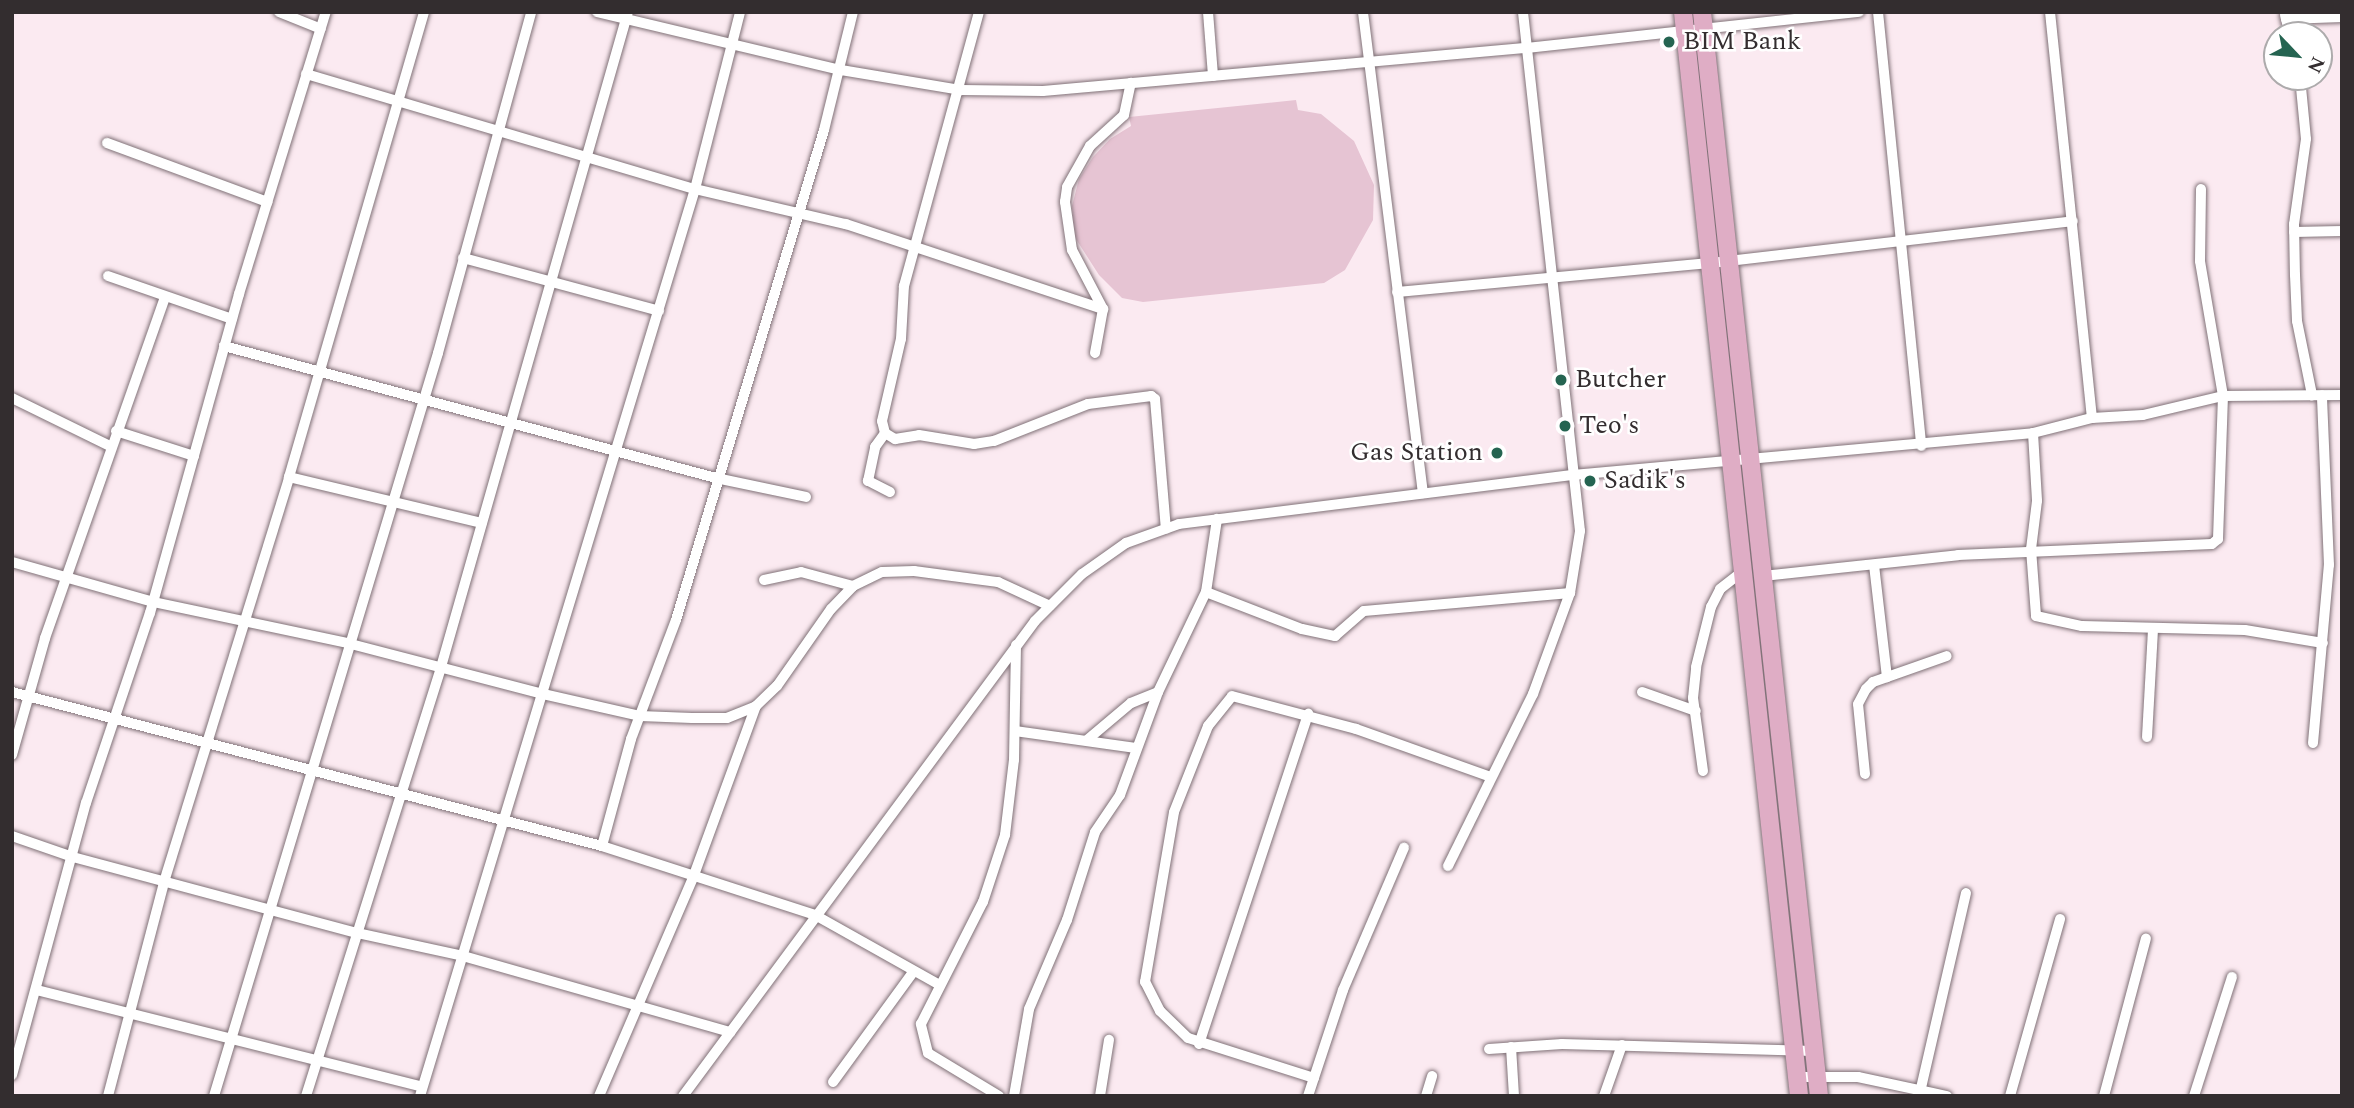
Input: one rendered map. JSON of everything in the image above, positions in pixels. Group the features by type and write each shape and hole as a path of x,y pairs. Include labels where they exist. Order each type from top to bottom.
{"main road":[{"path":"1703,20 1720,261"},
{"path":"1684,21 1720,261 1742,460 1763,576 1819,1096"},
{"path":"1742,460 1744,569 1799,1096"},
{"path":"1757,696 1776,694"}],"street":[{"path":"279,12 321,29"},
{"path":"12,1075 114,716 153,602 224,346 326,12"},
{"path":"108,1096 164,882 210,744 424,12"},
{"path":"214,1096 272,911 347,643 423,401 531,12"},
{"path":"597,12 627,16 732,46 841,70 961,90 1042,91 1527,48 1684,21 1859,12"},
{"path":"37,990 317,1061 421,1091 659,311 695,189 740,12"},
{"path":"601,846 640,716 676,620 716,478 799,213 841,70 853,12"},
{"path":"979,12 961,90 904,286 901,339 882,421 885,433 895,439 919,435 974,444 994,441 1088,404 1152,396 1155,399 1166,529"},
{"path":"1208,12 1213,76"},
{"path":"1363,12 1423,493"},
{"path":"1448,866 1534,694 1570,593 1580,531 1523,12"},
{"path":"1878,12 1921,446"},
{"path":"2050,12 2092,418"},
{"path":"306,1096 441,667 590,154 627,16"},
{"path":"2286,16 2342,17"},
{"path":"306,74 590,154 695,189 799,213 916,245 1104,309"},
{"path":"1095,353 1104,309 1072,250 1065,202 1067,187 1085,154 1124,115 1131,83"},
{"path":"2301,91 2305,139 2294,232 2297,321 2317,395 2329,565 2313,743"},
{"path":"107,143 267,202"},
{"path":"1763,576 2031,549 2212,544 2222,529 2223,396 2200,261 2201,189"},
{"path":"1397,292 1720,261 2073,221"},
{"path":"2294,232 2342,231"},
{"path":"463,258 659,311"},
{"path":"108,276 165,298 232,319"},
{"path":"12,755 46,638 69,578 110,446 165,298"},
{"path":"224,346 716,478 806,497"},
{"path":"683,1096 1016,645 1082,573 1126,543 1166,529 1217,519 1423,493 1573,475 1921,446 2033,433 2092,418 2143,415 2223,396 2342,395"},
{"path":"12,398 110,446"},
{"path":"116,431 194,456"},
{"path":"885,433 876,447 868,481 890,492"},
{"path":"2033,433 2038,501 2031,549 2036,616 2082,626 2152,631 2245,630 2323,643"},
{"path":"289,477 482,523"},
{"path":"1014,1096 1029,1009 1067,920 1095,832 1120,795 1158,692 1206,592 1217,519"},
{"path":"12,562 153,602 347,643 543,694 640,716 727,719 756,706 777,686 853,586 882,572 914,571 998,582 1049,606"},
{"path":"1874,565 1887,677"},
{"path":"1703,772 1696,711 1696,667 1711,607 1720,589 1744,569"},
{"path":"764,580 801,572 853,586"},
{"path":"1206,592 1302,629 1335,636 1364,611 1570,593"},
{"path":"2147,737 2152,631"},
{"path":"999,1096 928,1053 921,1024 938,984 983,902 1005,835 1015,731 1016,645"},
{"path":"1865,774 1858,704 1873,682 1947,656"},
{"path":"12,692 114,716 309,772 505,818 601,846 815,915 938,984"},
{"path":"1087,740 1131,703 1158,692"},
{"path":"1642,692 1696,711"},
{"path":"1314,1078 1263,1059 1199,1044 1160,1011 1144,982 1174,812 1208,726 1226,699 1232,696 1308,714 1491,777"},
{"path":"598,1096 694,876 756,706"},
{"path":"1199,1044 1308,714"},
{"path":"1015,731 1136,748"},
{"path":"12,836 73,857 164,882 357,933 463,956 730,1032"},
{"path":"1308,1096 1352,967 1404,848"},
{"path":"1921,1088 1966,893"},
{"path":"2010,1096 2060,919"},
{"path":"2104,1096 2146,939"},
{"path":"834,1082 914,971"},
{"path":"2194,1096 2232,977"},
{"path":"1100,1096 1109,1040"},
{"path":"1489,1049 1622,1045 1814,1051"},
{"path":"1604,1096 1622,1045"},
{"path":"1511,1047 1514,1096"},
{"path":"1797,1077 1816,1074 1921,1088 1947,1096"},
{"path":"1426,1096 1432,1076"}],"shaded area":[{"path":"1296,100 1298,110 1321,114 1354,141 1374,185 1373,220 1345,270 1324,283 1143,302 1122,298 1099,275 1074,236 1072,206 1079,179 1093,157 1110,139 1131,126 1129,117"}],"place":[{"name":"BIM Bank","path":"1669,42"},
{"name":"Butcher","path":"1561,380"},
{"name":"Teo's","path":"1565,426"},
{"name":"Gas Station","path":"1497,453"},
{"name":"Sadik's","path":"1590,481"}]}
